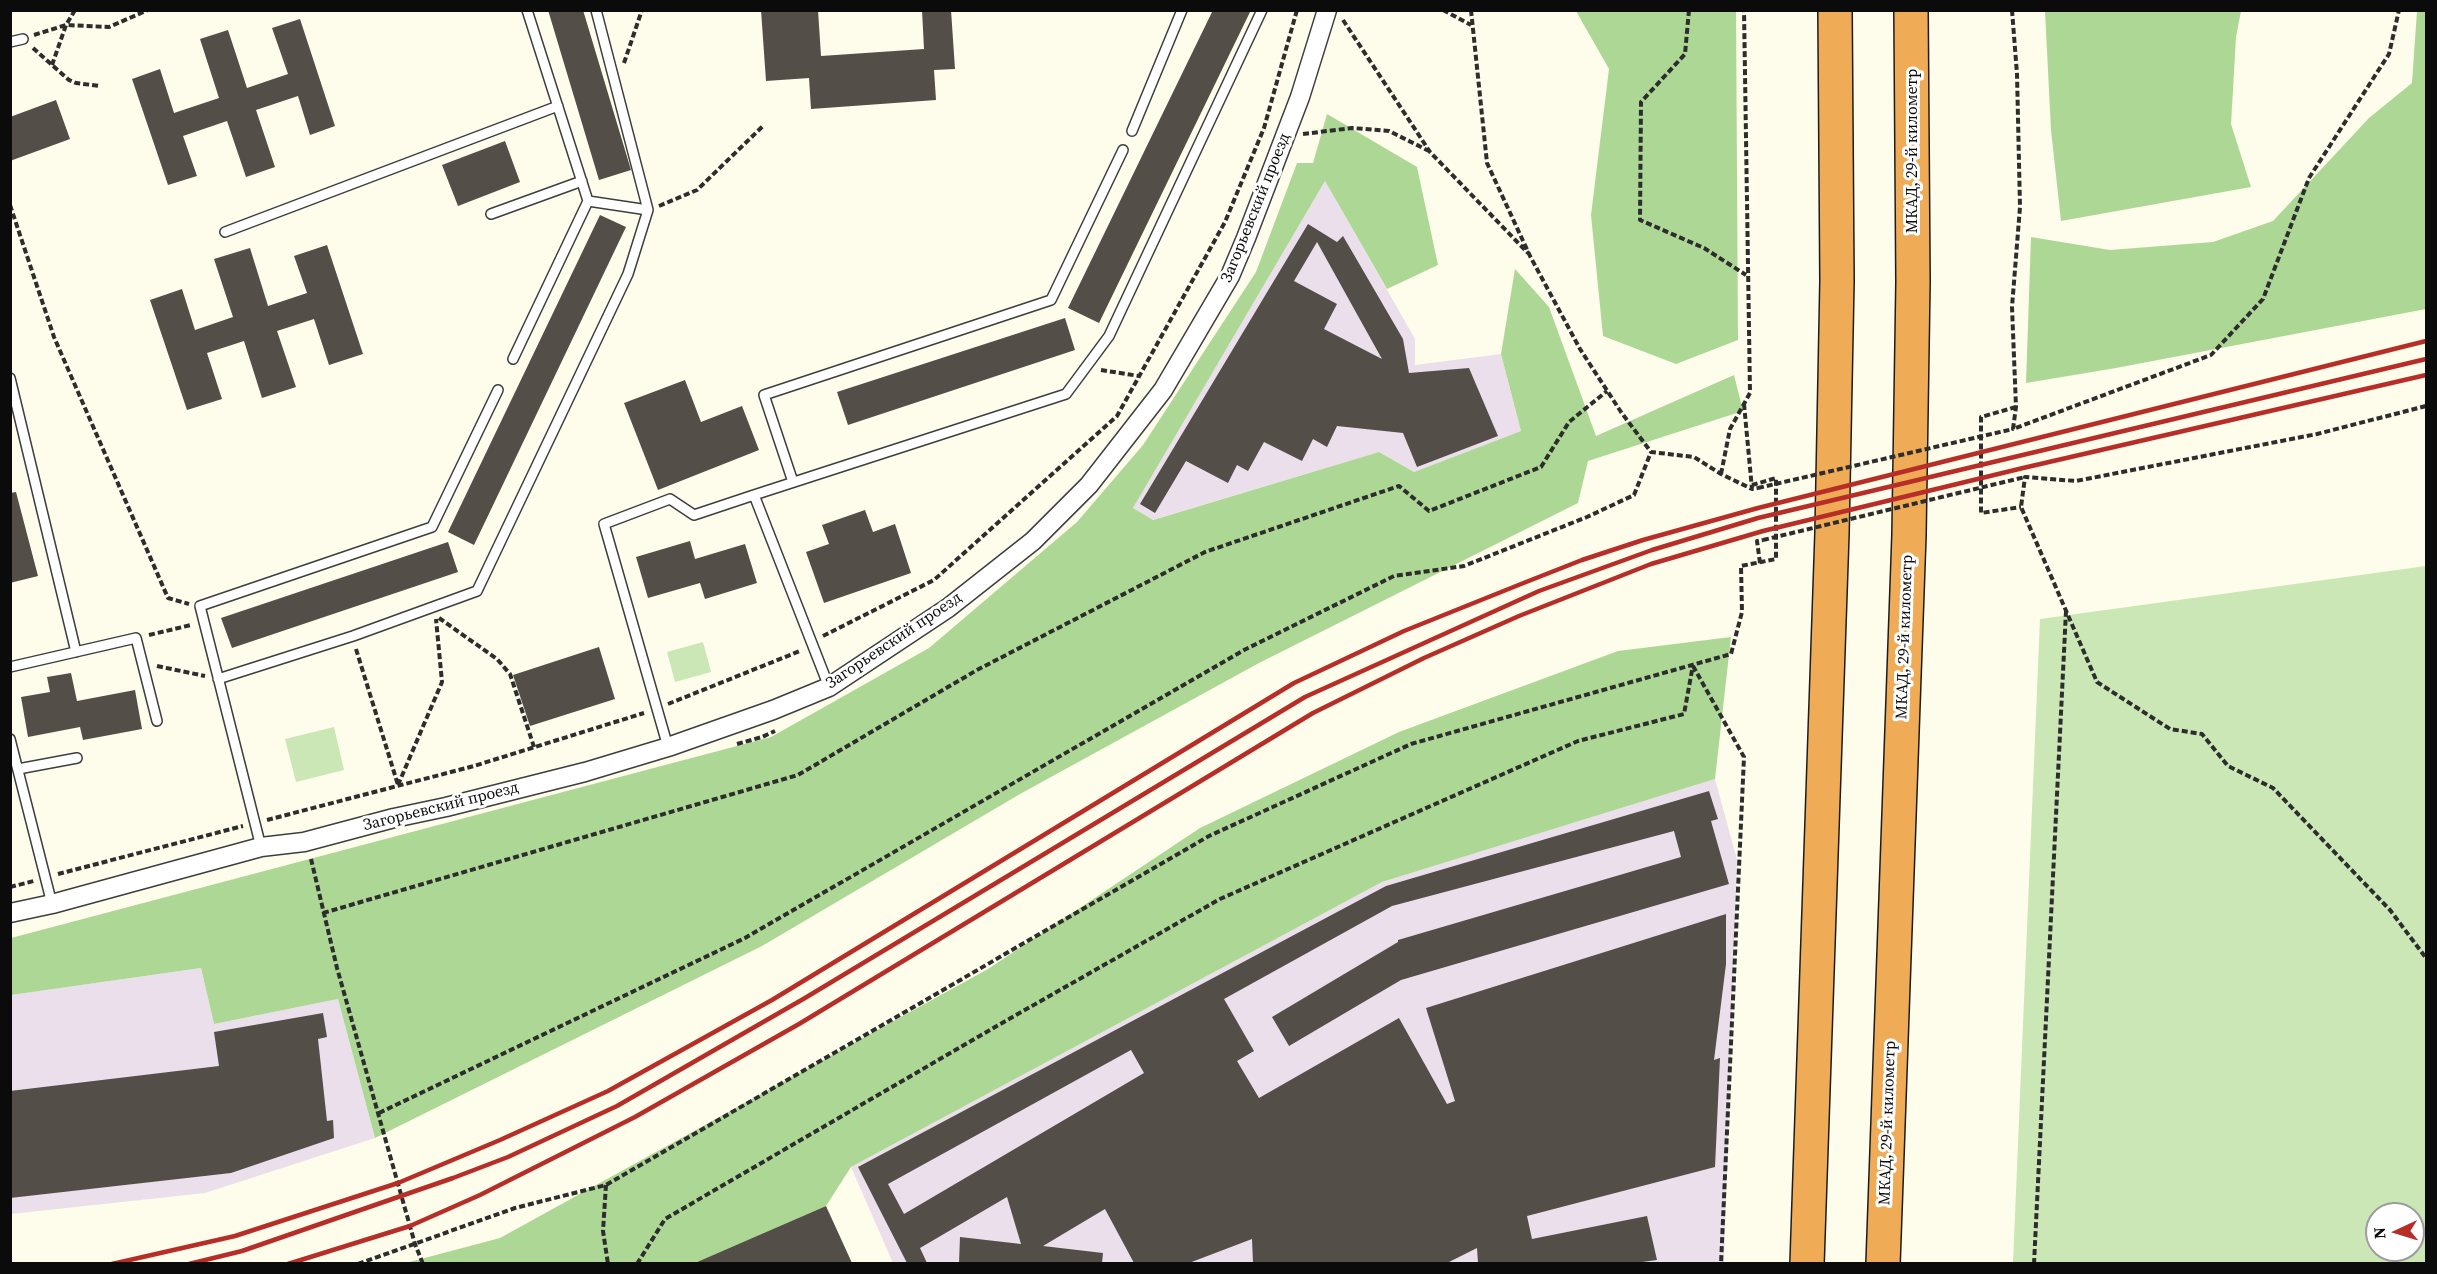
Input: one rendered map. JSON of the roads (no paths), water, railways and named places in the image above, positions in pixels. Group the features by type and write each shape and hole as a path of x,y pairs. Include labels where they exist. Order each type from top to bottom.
{"highway":[{"path":"1807,1263 1832,533 1837,281 1835,10"},
{"name":"МКАД, 29-й километр","path":"1883,1263 1908,535 1913,282 1911,10"}],"street":[{"name":"Загорьевский проезд","path":"10,913 52,904 261,847 304,842 574,775 668,747 773,710 829,687 948,608 1033,541 1089,485 1163,390 1234,267 1334,14"}],"lane":[{"path":"513,359 588,201 527,10"},
{"path":"218,679 353,636 477,591 628,274 648,210 596,10"},
{"path":"1132,131 1182,10"},
{"path":"668,747 604,524 670,499 694,515 1066,394 1108,336 1262,10"},
{"path":"10,42 23,39"},
{"path":"225,232 558,106"},
{"path":"793,482 764,395 1050,300 1123,150"},
{"path":"491,214 582,181"},
{"path":"588,201 648,210"},
{"path":"10,378 76,652"},
{"path":"261,847 200,606 432,526 498,390"},
{"path":"754,495 811,646 829,687"},
{"path":"10,667 135,638 157,721"},
{"path":"10,739 52,904"},
{"path":"18,770 77,758"}],"railway":[{"path":"112,1264 235,1236 398,1183 608,1091 772,1000 1294,683 1404,631 1521,584 1582,560 1643,540 1758,508 2426,341"},
{"path":"189,1264 242,1251 453,1178 508,1157 617,1106 805,998 1305,697 1539,591 1652,550 1758,518 2426,359"},
{"path":"288,1264 410,1226 480,1195 635,1117 799,1024 1313,713 1424,658 1519,616 1651,564 1763,531 2426,375"}]}
